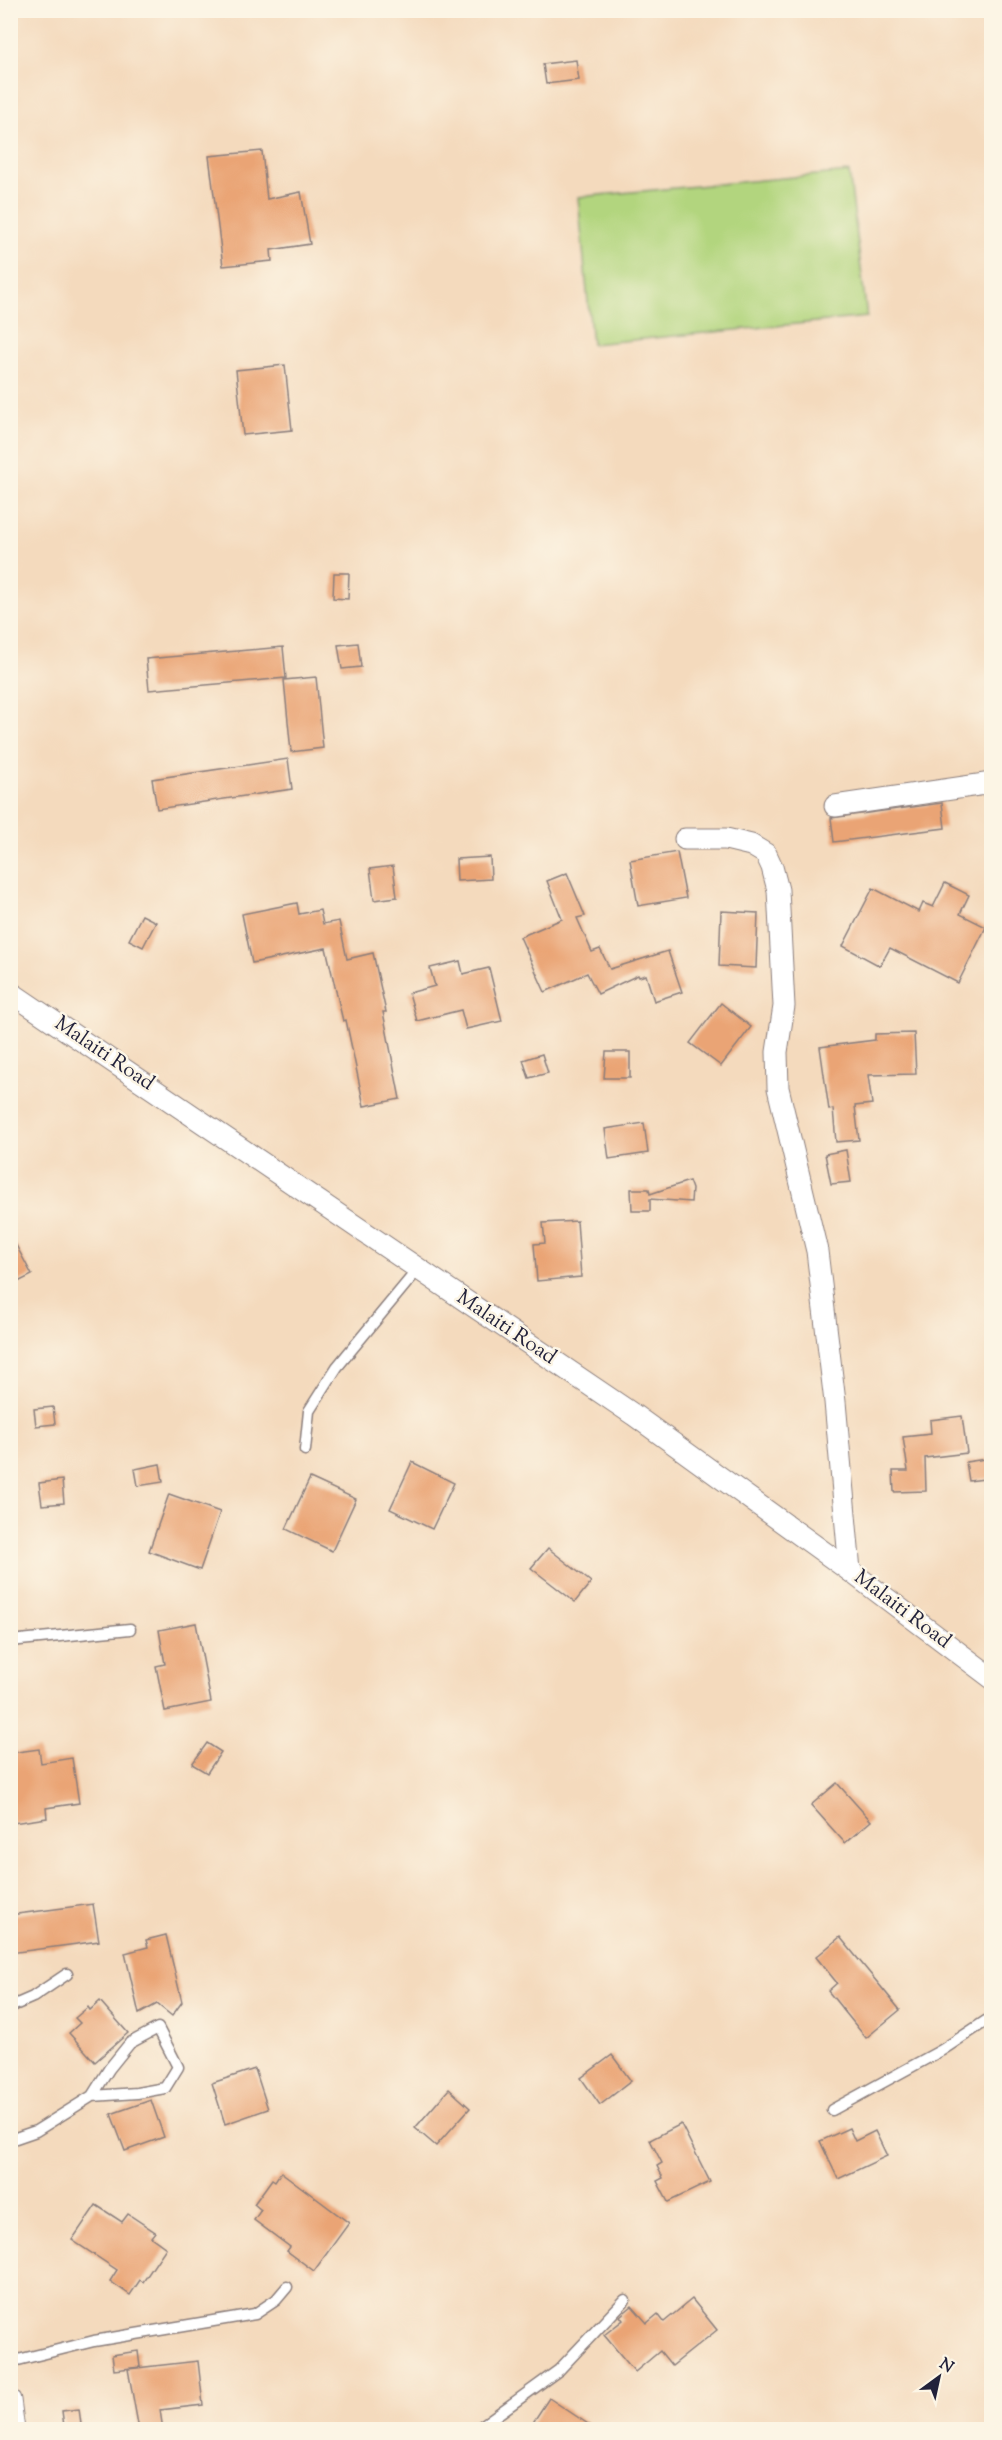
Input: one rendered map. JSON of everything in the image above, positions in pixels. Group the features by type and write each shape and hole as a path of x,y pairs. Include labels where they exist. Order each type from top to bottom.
{"street":[{"path":"835,806 992,783"},
{"path":"686,839 726,839 751,845 766,854 778,890 784,1006 777,1052 778,1088 817,1251 835,1402 850,1571"},
{"name":"Malaiti Road","path":"10,992 634,1414 850,1571 992,1678"},
{"path":"10,2400 14,2430"}],"lane":[{"path":"305,1450 309,1411 337,1367 418,1268"},
{"path":"10,1641 130,1629"},
{"path":"10,2007 33,1996 67,1974"},
{"path":"832,2110 942,2050 992,2017"},
{"path":"10,2140 36,2131 92,2096 109,2069 130,2043 158,2028 178,2067 165,2088 137,2093 92,2096"},
{"path":"10,2362 93,2341 255,2314 276,2300 287,2287"},
{"path":"476,2430 559,2370 625,2300"}],"green space":[{"path":"849,172 867,317 592,344 578,197"}],"building":[{"path":"576,60 579,80 546,84 543,64"},
{"path":"262,151 267,199 301,192 310,244 271,250 272,261 223,266 209,156"},
{"path":"285,365 292,430 243,435 236,370"},
{"path":"334,573 349,573 348,599 333,598"},
{"path":"358,643 361,667 342,669 338,645"},
{"path":"283,647 286,678 149,690 146,659"},
{"path":"316,677 323,748 291,752 284,680"},
{"path":"288,759 292,789 157,809 152,779"},
{"path":"942,803 945,828 834,842 831,818"},
{"path":"677,852 686,898 638,906 630,860"},
{"path":"490,857 491,879 457,881 456,859"},
{"path":"393,866 397,897 374,900 370,869"},
{"path":"567,873 585,916 577,918 592,952 600,949 610,969 668,951 682,992 654,1001 646,975 639,977 638,975 598,994 587,973 545,992 520,937 562,919 547,881"},
{"path":"945,883 969,895 960,914 986,927 958,983 890,948 880,966 843,946 873,888 919,912 923,903 933,907"},
{"path":"297,903 299,914 320,910 323,924 339,921 347,959 373,953 386,1012 383,1012 400,1099 364,1106 346,1020 343,1021 326,948 252,963 242,914"},
{"path":"721,911 758,913 756,968 719,966"},
{"path":"142,915 156,922 143,947 129,940"},
{"path":"460,961 463,974 489,968 502,1021 466,1029 461,1010 417,1021 409,993 435,986 430,968"},
{"path":"721,1003 751,1027 721,1066 690,1043"},
{"path":"914,1033 916,1074 868,1075 872,1104 855,1106 859,1140 836,1142 833,1109 829,1110 820,1047 875,1040 875,1034"},
{"path":"606,1052 630,1052 630,1078 604,1078"},
{"path":"542,1054 548,1073 529,1078 523,1060"},
{"path":"644,1123 648,1153 609,1159 605,1129"},
{"path":"846,1150 851,1182 831,1184 825,1154"},
{"path":"689,1181 692,1189 691,1202 650,1199 650,1211 632,1211 631,1189 649,1189 650,1194"},
{"path":"577,1221 581,1277 537,1281 534,1244 545,1243 543,1223"},
{"path":"10,1234 32,1275 10,1286"},
{"path":"53,1407 55,1424 36,1426 34,1409"},
{"path":"962,1416 967,1453 925,1458 926,1491 894,1492 893,1471 908,1471 903,1437 931,1434 930,1420"},
{"path":"992,1458 992,1478 969,1481 966,1462"},
{"path":"412,1462 454,1483 432,1529 390,1509"},
{"path":"160,1464 163,1482 138,1486 135,1469"},
{"path":"310,1478 356,1499 332,1551 286,1529"},
{"path":"62,1480 64,1503 42,1505 39,1483"},
{"path":"169,1494 220,1512 200,1570 149,1551"},
{"path":"548,1548 591,1582 575,1602 531,1568"},
{"path":"196,1623 211,1702 165,1711 156,1666 165,1664 159,1630"},
{"path":"207,1743 221,1752 207,1773 192,1764"},
{"path":"39,1749 41,1763 72,1758 79,1803 46,1808 47,1818 13,1823 10,1807 10,1753"},
{"path":"837,1783 871,1821 845,1843 811,1805"},
{"path":"93,1904 99,1941 10,1953 10,1915"},
{"path":"166,1935 182,2002 172,2016 157,2004 139,2014 125,1953 148,1947 146,1940"},
{"path":"840,1937 900,2010 866,2038 828,1991 837,1983 816,1957"},
{"path":"100,2001 128,2033 95,2062 69,2033 80,2023 75,2018 88,2007 90,2010"},
{"path":"612,2055 631,2081 600,2105 581,2078"},
{"path":"255,2069 268,2109 225,2124 212,2083"},
{"path":"449,2089 470,2108 436,2146 415,2128"},
{"path":"151,2100 164,2137 125,2151 111,2114"},
{"path":"681,2124 710,2182 668,2202 657,2181 663,2178 657,2166 662,2163 650,2140"},
{"path":"849,2128 855,2141 875,2131 887,2156 838,2179 820,2141"},
{"path":"281,2172 349,2223 314,2271 287,2251 290,2247 254,2220 261,2210 254,2204 272,2179 275,2181"},
{"path":"96,2205 122,2222 128,2214 155,2232 151,2237 166,2248 143,2282 140,2280 130,2295 110,2281 117,2270 72,2240"},
{"path":"692,2299 717,2330 672,2366 660,2351 635,2372 604,2335 623,2320 620,2316 632,2306 647,2323 658,2314 664,2322"},
{"path":"138,2351 140,2367 114,2370 112,2355"},
{"path":"198,2361 203,2405 160,2410 163,2430 139,2430 128,2369"},
{"path":"549,2398 597,2430 528,2430"},
{"path":"79,2409 81,2424 64,2426 62,2411"}]}
